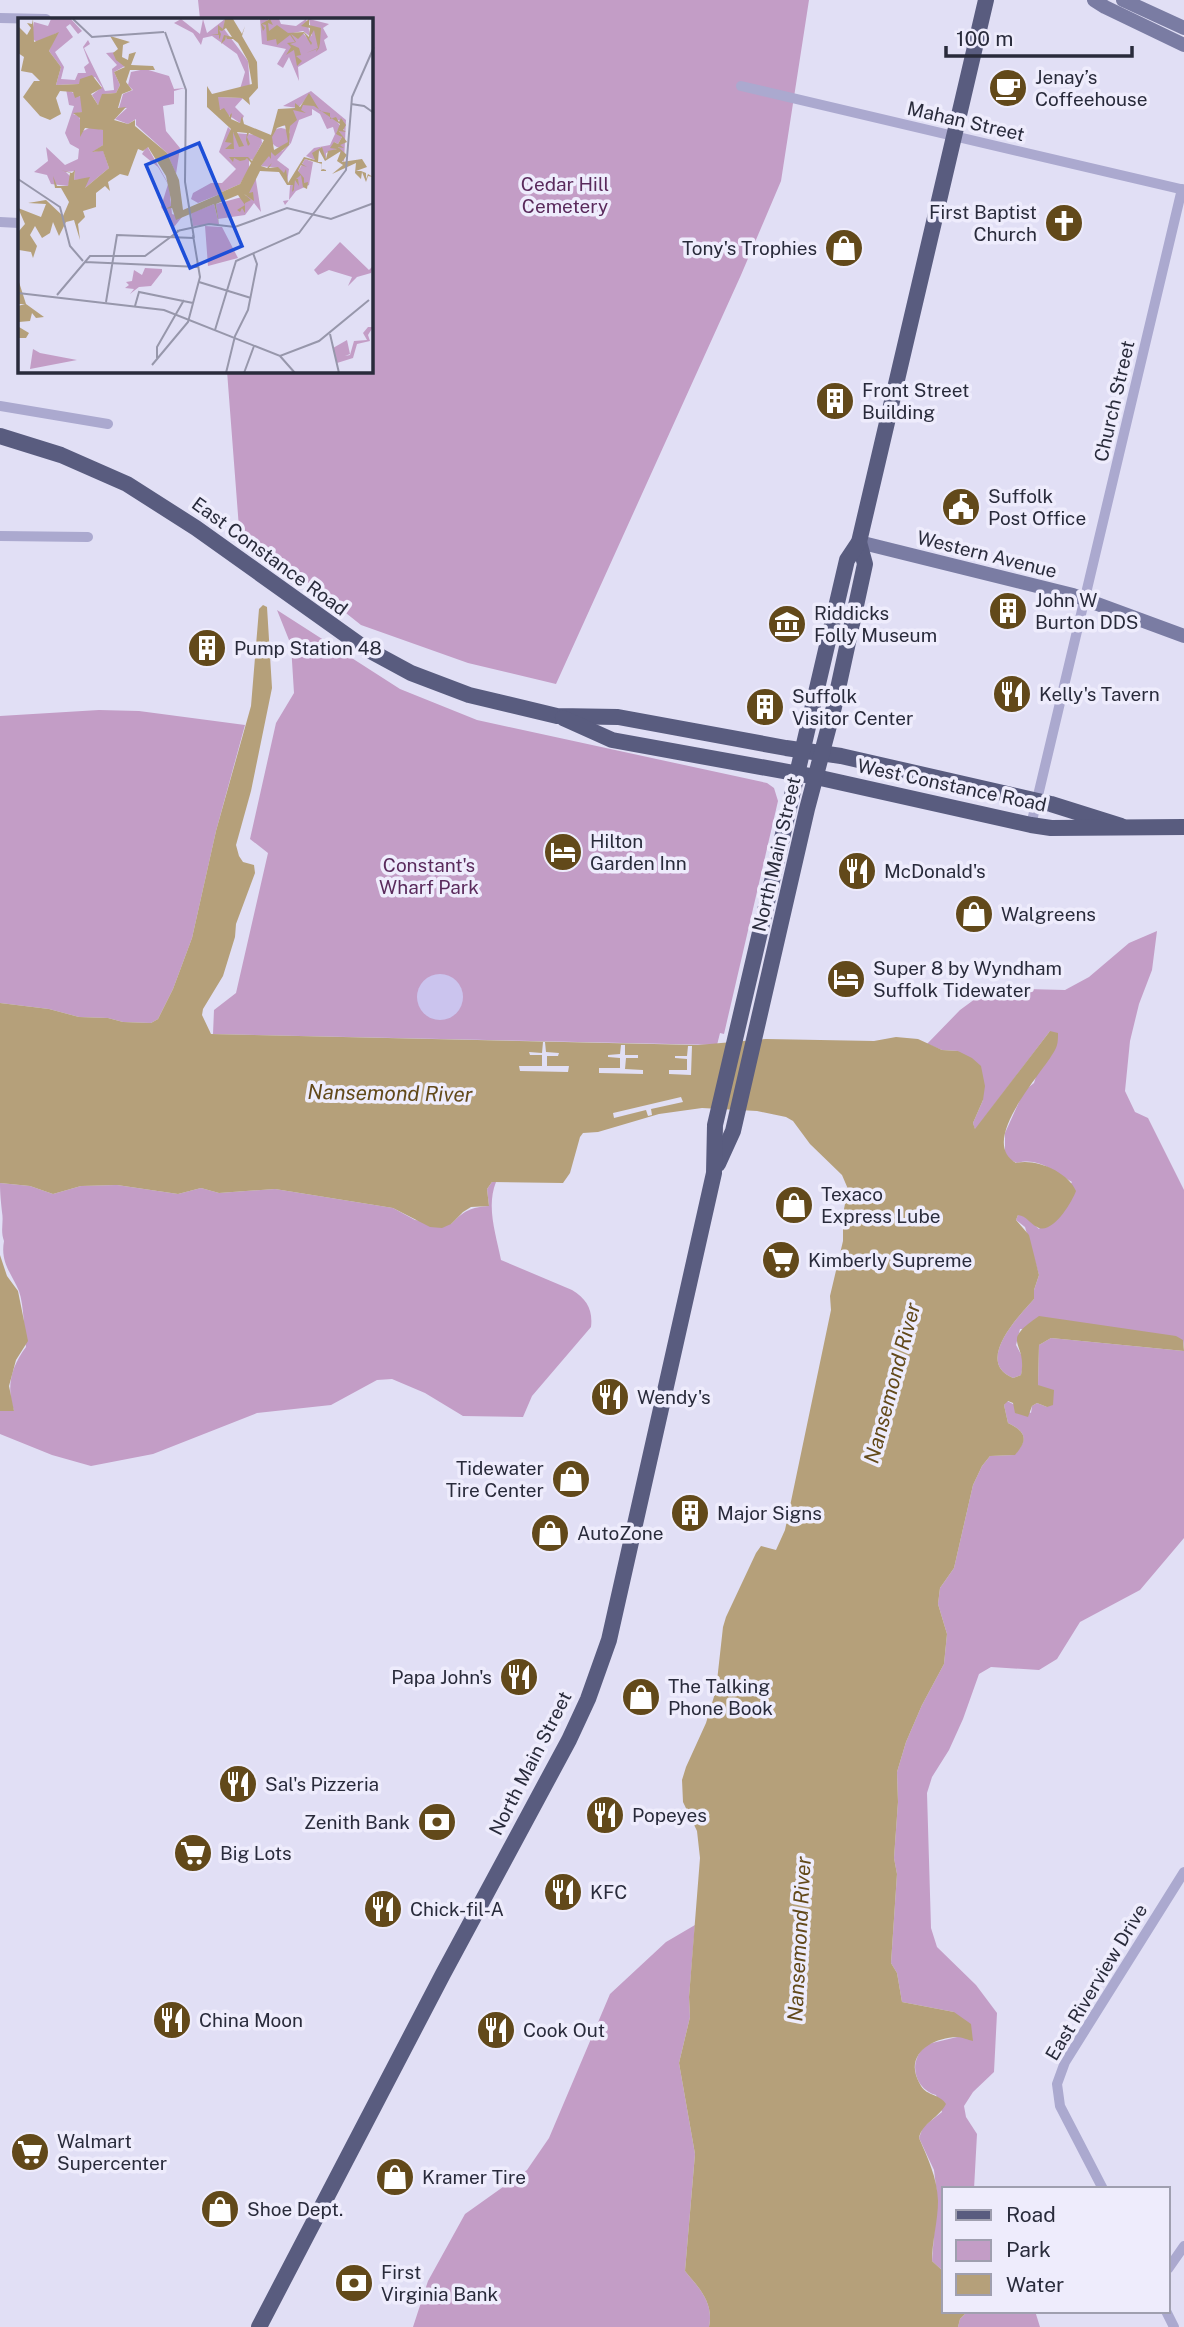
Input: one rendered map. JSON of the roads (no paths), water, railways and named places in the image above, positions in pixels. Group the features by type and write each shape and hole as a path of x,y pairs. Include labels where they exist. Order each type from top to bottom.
{"main road":[{"name":"North Main Street","path":"259,2327 443,1974 569,1740 588,1699 608,1640 714,1172 717,1116 847,560 859,542 986,0"},
{"name":"East Constance Road","path":"0,436 61,455 137,490 207,536 335,629 393,664 469,695 557,716 612,740 816,777"},
{"name":"North Main Street","path":"714,1172 736,1120 822,753 865,564 859,542"},
{"name":"East Constance Road","path":"557,716 618,717 822,753"},
{"name":"West Constance Road","path":"822,753 1035,801 1121,826"},
{"name":"West Constance Road","path":"816,777 1051,828 1184,827"}],"street":[{"path":"1094,0 1184,45"},
{"path":"1123,0 1184,29"},
{"path":"0,18 18,18"},
{"name":"Mahan Street","path":"741,86 1183,189"},
{"name":"Church Street","path":"1031,824 1183,189"},
{"path":"0,222 18,223"},
{"path":"0,406 108,424"},
{"path":"0,537 88,537"},
{"name":"Western Avenue","path":"859,542 1086,600 1184,636"},
{"name":"East Riverview Drive","path":"1101,2187 1060,2106 1057,2084 1065,2062 1184,1872"},
{"path":"1170,2266 1184,2246"}],"water":[{"name":"Nansemond River","path":"263,605 267,607 272,688 251,791 236,845 243,862 254,865 255,873 236,924 235,937 223,976 203,1009 202,1015 211,1034 698,1045 766,1039 918,1039 942,1050 958,1051 981,1066 985,1086 983,1100 973,1123 975,1129 1050,1031 1058,1033 1056,1048 1016,1107 1004,1139 1006,1153 1016,1163 1033,1163 1059,1172 1076,1191 1061,1216 1049,1227 1037,1227 1018,1215 1016,1220 1029,1235 1039,1275 1034,1299 1003,1339 998,1361 1002,1371 1013,1378 1021,1375 1022,1364 1017,1338 1027,1325 1039,1316 1176,1336 1183,1340 1184,1351 1051,1338 1039,1345 1038,1385 1054,1390 1053,1405 1047,1407 1037,1403 1032,1406 1028,1417 1015,1413 1013,1403 1008,1401 1004,1405 1008,1423 1022,1433 1024,1441 1015,1455 990,1456 973,1485 954,1568 940,1588 938,1604 947,1634 944,1664 922,1705 897,1772 894,1858 897,1874 891,1963 897,1973 902,2002 954,2012 971,2024 973,2041 957,2037 937,2041 922,2051 915,2066 921,2086 946,2104 924,2128 919,2138 936,2184 938,2208 932,2261 942,2270 942,2313 966,2313 960,2319 958,2327 709,2327 708,2303 685,2271 695,2154 679,2063 690,2017 689,1997 700,1858 697,1831 683,1802 682,1780 706,1723 716,1690 726,1617 756,1553 761,1546 776,1550 785,1530 843,1241 843,1214 848,1189 842,1175 810,1144 793,1121 786,1117 757,1111 702,1108 659,1114 598,1132 583,1133 570,1173 563,1183 492,1182 487,1189 489,1206 471,1207 442,1228 430,1227 393,1208 275,1189 219,1193 201,1188 178,1194 117,1185 81,1186 53,1194 30,1186 0,1183 0,1003 49,1009 79,1017 151,1023 158,1019 173,989 192,938 216,831 251,706 259,609"},
{"path":"0,1255 7,1276 18,1291 28,1341 16,1360 9,1386 14,1411 0,1411"}],"place":[{"name":"Jenay’s Coffeehouse","path":"1008,88"},
{"name":"First Baptist Church","path":"1064,223"},
{"name":"Tony's Trophies","path":"844,248"},
{"name":"Front Street Building","path":"835,401"},
{"name":"Suffolk Post Office","path":"961,507"},
{"name":"John W Burton DDS","path":"1008,611"},
{"name":"Riddicks Folly Museum","path":"787,624"},
{"name":"Pump Station 48","path":"207,648"},
{"name":"Kelly's Tavern","path":"1012,694"},
{"name":"Suffolk Visitor Center","path":"765,707"},
{"name":"Hilton Garden Inn","path":"563,852"},
{"name":"McDonald's","path":"857,871"},
{"name":"Walgreens","path":"974,914"},
{"name":"Super 8 by Wyndham Suffolk Tidewater","path":"846,979"},
{"name":"Texaco Express Lube","path":"794,1205"},
{"name":"Kimberly Supreme","path":"781,1260"},
{"name":"Wendy's","path":"610,1397"},
{"name":"Tidewater Tire Center","path":"571,1479"},
{"name":"Major Signs","path":"690,1513"},
{"name":"AutoZone","path":"550,1533"},
{"name":"Papa John's","path":"519,1677"},
{"name":"The Talking Phone Book","path":"641,1697"},
{"name":"Sal's Pizzeria","path":"238,1784"},
{"name":"Popeyes","path":"605,1815"},
{"name":"Zenith Bank","path":"437,1822"},
{"name":"Big Lots","path":"193,1853"},
{"name":"KFC","path":"563,1892"},
{"name":"Chick-fil-A","path":"383,1909"},
{"name":"China Moon","path":"172,2020"},
{"name":"Cook Out","path":"496,2030"},
{"name":"Walmart Supercenter","path":"30,2152"},
{"name":"Kramer Tire","path":"395,2177"},
{"name":"Shoe Dept.","path":"220,2209"},
{"name":"First Virginia Bank","path":"354,2283"}],"park label":[{"name":"Cedar Hill Cemetery","path":"565,195"},
{"name":"Constant's Wharf Park","path":"429,876"}]}
